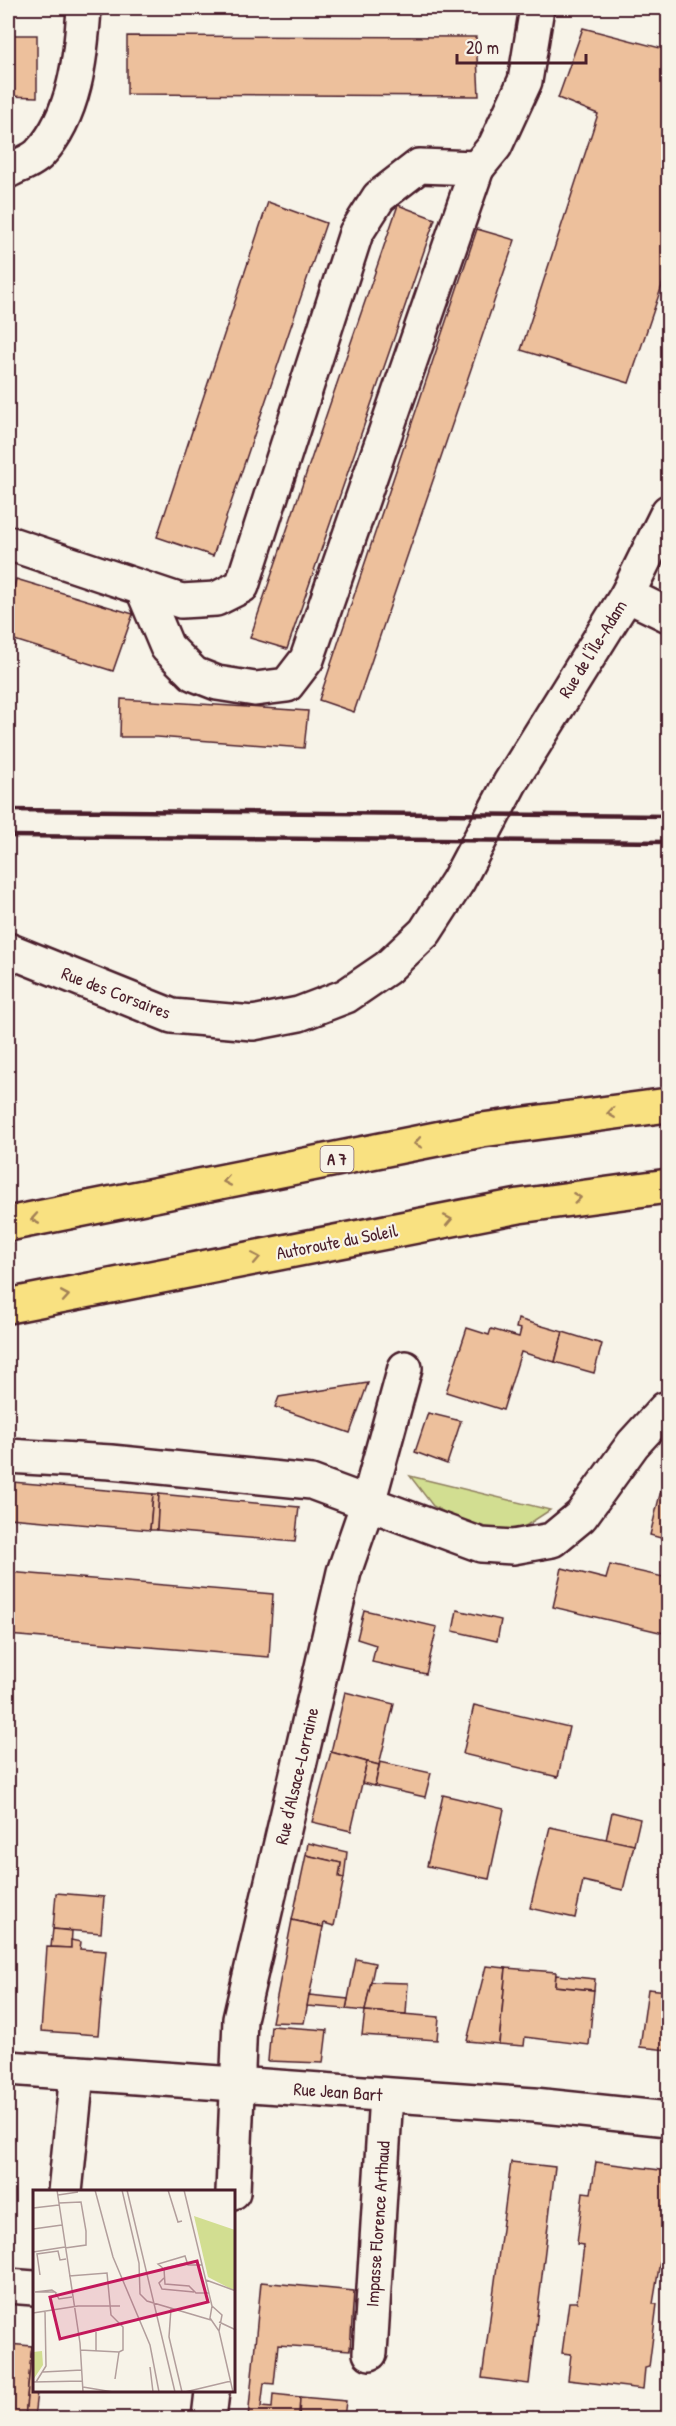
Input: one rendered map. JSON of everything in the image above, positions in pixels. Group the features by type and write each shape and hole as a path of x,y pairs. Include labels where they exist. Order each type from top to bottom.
{"highway":[{"name":"A 7","path":"8,1224 482,1130 669,1105"},
{"name":"Autoroute du Soleil","path":"8,1306 519,1206 669,1186"}],"street":[{"path":"8,171 39,155 66,114 82,46 84,8"},
{"path":"143,590 166,647 194,674 217,683 255,689 287,685 307,659 477,168 495,146 525,81 537,8"},
{"path":"8,543 181,601 216,599 242,586 356,233 379,197 419,166 477,168"},
{"name":"Rue de l'Île-Adam","path":"510,783 627,595 669,512"},
{"path":"627,595 669,615"},
{"name":"Rue des Corsaires","path":"8,950 172,1016 253,1023 299,1014 346,996 387,968 425,932 458,882 510,783"},
{"name":"Rue d'Alsace-Lorraine","path":"233,2190 240,2019 345,1572 368,1503 405,1368"},
{"path":"8,1456 111,1462 311,1482 481,1545 513,1547 552,1540 581,1516 633,1444 665,1409 669,1409"},
{"name":"Rue Jean Bart","path":"8,2068 534,2106 669,2119"},
{"path":"65,2190 77,2073"},
{"name":"Impasse Florence Arthaud","path":"370,2353 386,2096"},
{"path":"8,2286 33,2289"},
{"path":"209,2418 212,2393"}],"green space":[{"path":"410,1476 550,1510 524,1527 503,1531 464,1523 433,1506"}],"building":[{"path":"583,28 668,50 668,268 629,383 521,350 598,114 558,98"},
{"path":"8,35 37,35 37,97 8,96"},
{"path":"127,36 476,37 479,96 127,94"},
{"path":"268,202 326,223 213,556 157,537"},
{"path":"398,205 435,219 287,649 250,638"},
{"path":"477,229 515,240 354,712 319,700"},
{"path":"16,579 133,614 113,671 8,638 8,611"},
{"path":"121,699 308,711 304,748 157,737 120,737"},
{"path":"518,1319 563,1332 555,1362 521,1352 503,1410 446,1392 467,1328 489,1335 491,1329 519,1337 521,1329 516,1328"},
{"path":"563,1332 602,1344 594,1373 555,1362"},
{"path":"368,1383 350,1433 275,1407 279,1397"},
{"path":"428,1413 461,1421 447,1464 415,1452"},
{"path":"8,1481 12,1482 9,1518 8,1518"},
{"path":"12,1482 153,1494 150,1530 9,1518"},
{"path":"663,1482 668,1483 668,1540 650,1535"},
{"path":"153,1494 159,1494 157,1530 150,1530"},
{"path":"159,1494 299,1507 295,1542 157,1530"},
{"path":"610,1565 668,1578 668,1634 553,1607 562,1568 606,1579"},
{"path":"8,1572 273,1594 269,1657 8,1635"},
{"path":"364,1610 437,1627 426,1674 372,1662 376,1645 357,1639"},
{"path":"457,1610 501,1620 497,1641 453,1631"},
{"path":"345,1692 394,1704 379,1765 331,1752"},
{"path":"474,1705 569,1727 558,1777 463,1754"},
{"path":"331,1752 367,1762 351,1831 312,1822"},
{"path":"367,1762 379,1765 375,1786 362,1783"},
{"path":"380,1762 431,1773 425,1797 375,1786"},
{"path":"443,1795 504,1809 489,1879 427,1866"},
{"path":"612,1812 640,1819 634,1845 606,1840"},
{"path":"550,1827 634,1845 623,1890 583,1881 575,1918 530,1908"},
{"path":"308,1843 347,1852 344,1878 339,1877 341,1863 306,1855"},
{"path":"306,1855 341,1863 339,1877 344,1878 334,1926 324,1923 323,1927 292,1920"},
{"path":"56,1893 104,1897 101,1933 53,1929"},
{"path":"292,1920 323,1927 304,2023 272,2022"},
{"path":"53,1929 72,1931 71,1948 51,1947"},
{"path":"71,1940 81,1942 80,1949 106,1951 98,2035 41,2031 47,1947 71,1948"},
{"path":"356,1959 375,1963 365,2011 346,2009"},
{"path":"486,1966 506,1968 499,2044 467,2041"},
{"path":"506,1968 556,1972 555,1986 594,1990 589,2045 525,2037 524,2046 499,2044"},
{"path":"556,1975 595,1979 594,1990 555,1986"},
{"path":"371,1982 408,1983 406,2014 365,2011"},
{"path":"648,1989 668,1991 668,2050 640,2047"},
{"path":"309,1995 348,1999 346,2009 307,2006"},
{"path":"365,2011 439,2017 437,2040 362,2035"},
{"path":"271,2026 327,2030 323,2063 268,2061"},
{"path":"511,2162 555,2167 529,2384 482,2378"},
{"path":"596,2162 668,2171 666,2197 668,2197 668,2212 653,2304 657,2304 649,2367 645,2368 643,2389 568,2380 571,2354 562,2353 569,2302 577,2302 584,2245 577,2244 583,2192 591,2193"},
{"path":"261,2282 354,2291 350,2350 278,2345 274,2384 264,2383 261,2407 272,2408 273,2394 300,2397 299,2418 248,2418"},
{"path":"8,2344 32,2346 25,2418 8,2418"},
{"path":"33,2346 33,2393 37,2393 34,2418 25,2418"},
{"path":"300,2397 346,2401 344,2418 299,2418"}],"railway":[{"path":"8,810 668,816"},
{"path":"8,836 668,842"}]}
